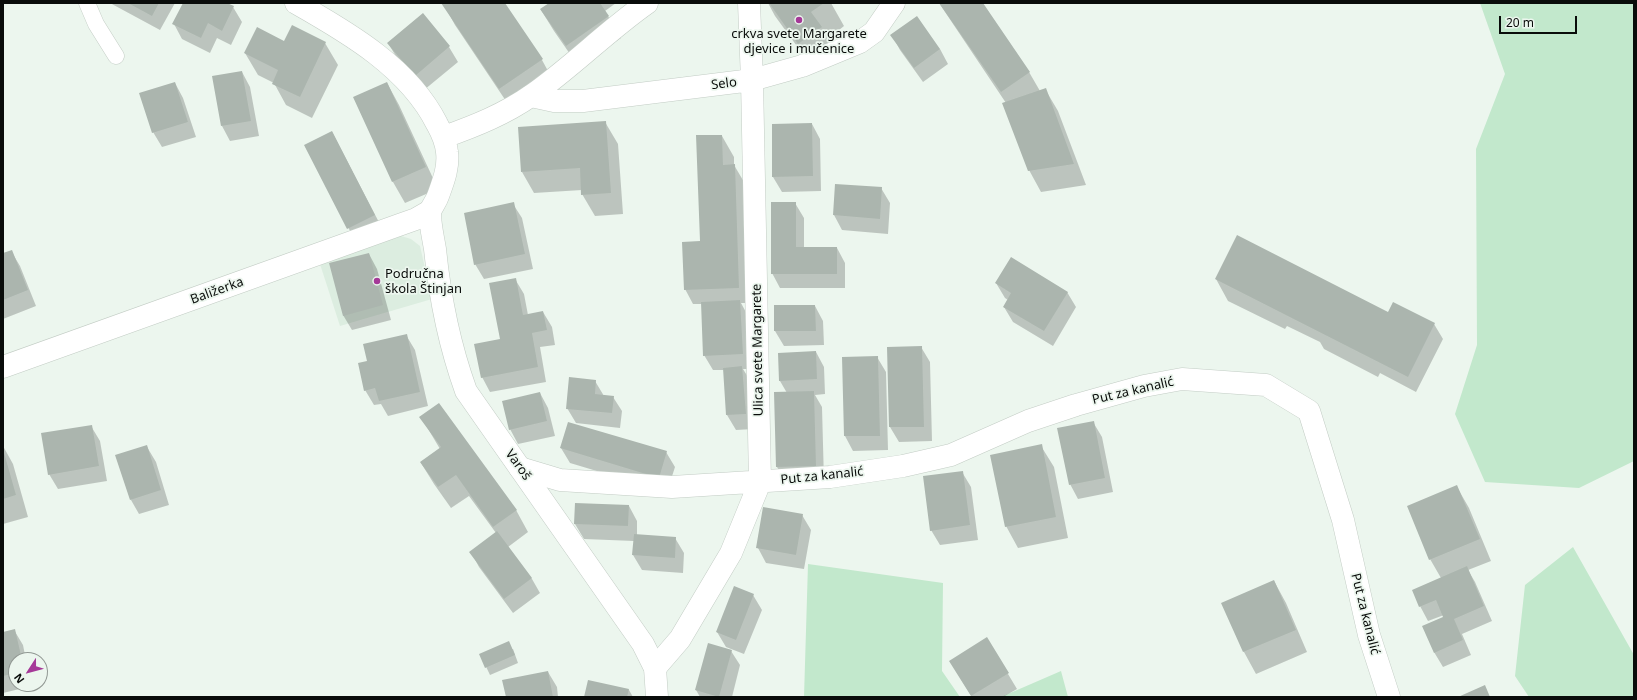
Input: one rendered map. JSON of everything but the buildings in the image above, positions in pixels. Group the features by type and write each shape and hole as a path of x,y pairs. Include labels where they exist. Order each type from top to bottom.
{"street":[{"path":"296,3 336,25 395,70 418,94 432,114 444,137 447,152 447,168 437,197 430,211"},
{"path":"444,137 476,126 531,96 557,76 608,32 647,3"},
{"name":"Ulica svete Margarete","path":"655,668 680,639 731,553 760,482 752,80 748,3"},
{"name":"Selo","path":"531,96 554,101 582,101 752,80 802,66 860,42 874,32 894,3"},
{"name":"Baližerka","path":"3,367 399,226 430,211"},
{"name":"Varoš","path":"430,211 444,313 454,356 466,391 643,644 655,668 657,697"},
{"name":"Put za kanalić","path":"520,468 560,480 672,487 830,477 903,466 950,455 1035,419 1076,405 1144,386 1182,379 1266,385 1308,410 1342,520 1369,635 1389,697"}],"lane":[{"path":"87,3 96,24 116,56"}],"shaded area":[{"name":"Područna škola Štinjan","path":"401,236 411,239 420,246 432,299 340,326 320,264"}],"green space":[{"path":"1480,3 1634,3 1634,461 1579,488 1485,482 1455,414 1477,345 1476,149 1505,74"},
{"path":"1573,547 1634,655 1634,697 1529,697 1515,676 1525,585"},
{"path":"808,564 943,583 942,671 960,697 804,697"},
{"path":"1061,671 1068,697 1001,697"}],"place":[{"name":"crkva svete Margarete djevice i mučenice","path":"799,20"},
{"name":"Područna škola Štinjan","path":"377,281"}]}
